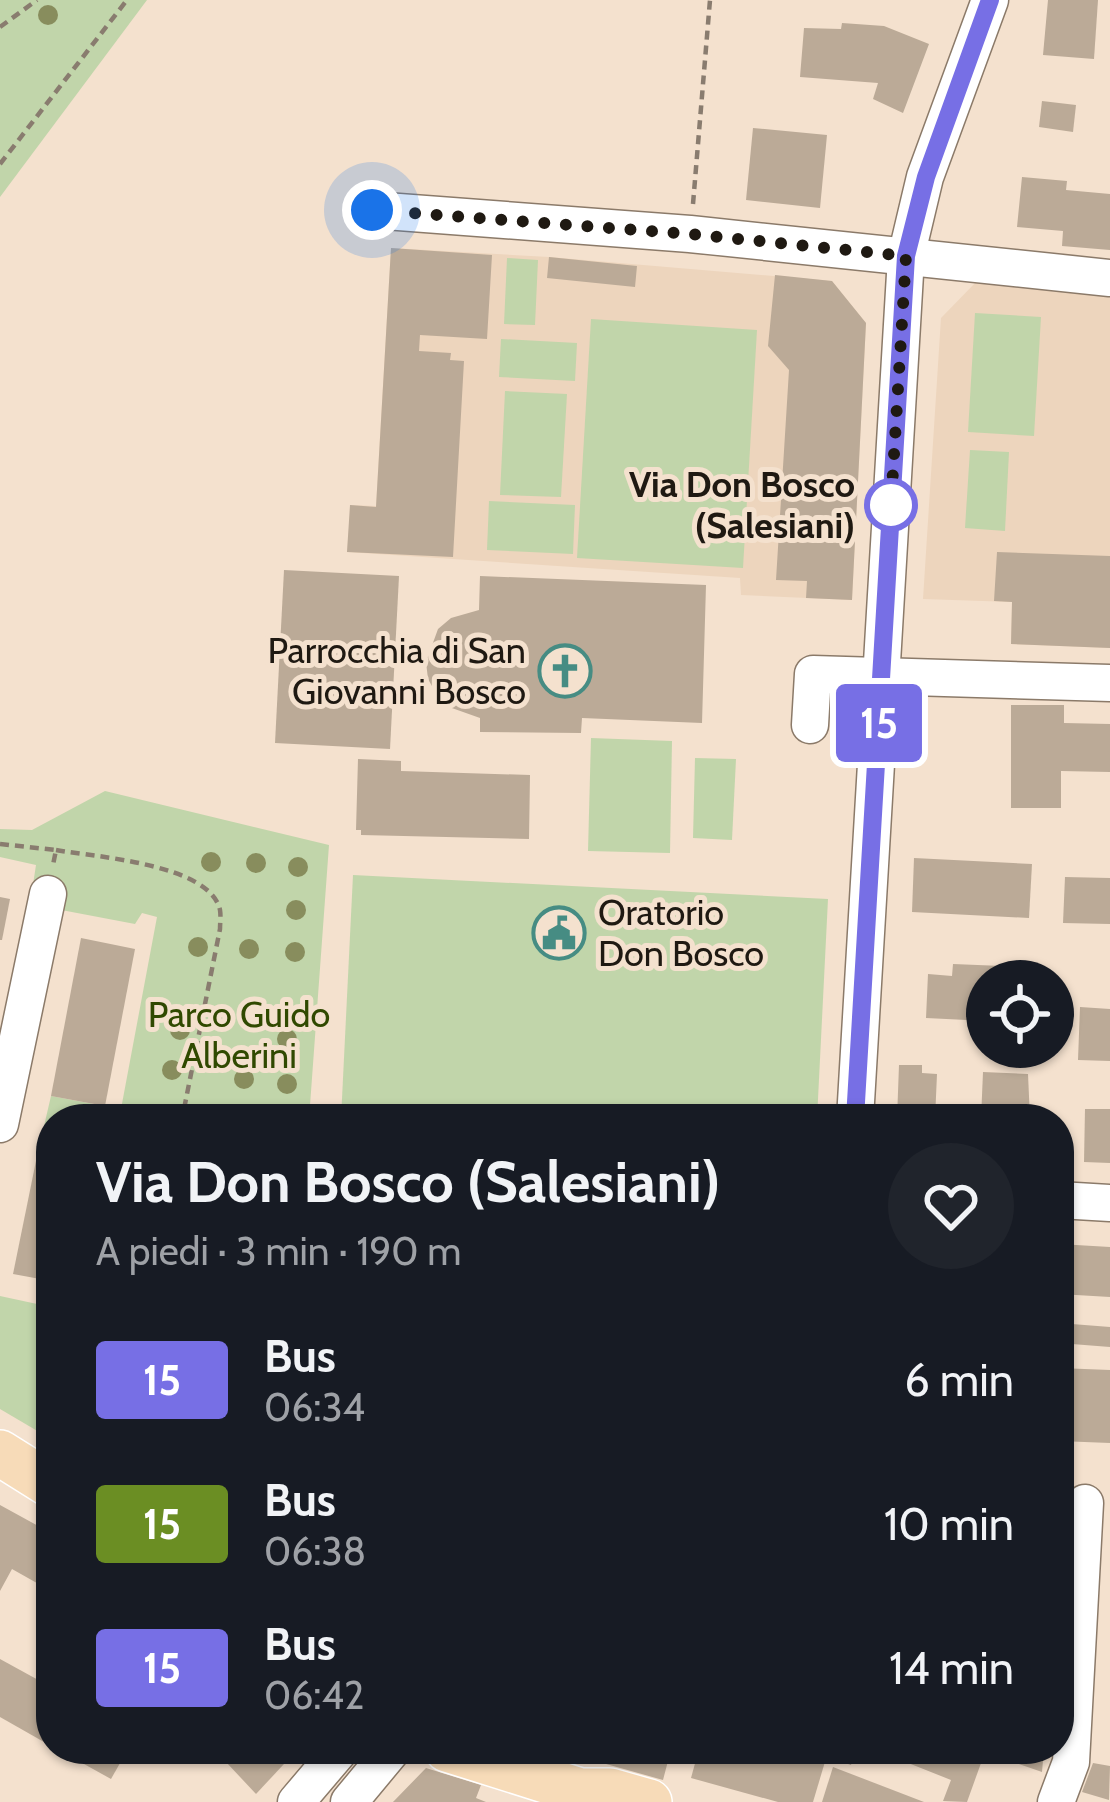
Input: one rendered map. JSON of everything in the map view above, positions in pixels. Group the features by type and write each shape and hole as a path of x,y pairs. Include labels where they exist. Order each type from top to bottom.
{"main road":[{"path":"0,1453 36,1476"},
{"path":"494,1764 580,1791 629,1798"},
{"path":"558,1764 598,1778 629,1798"}],"street":[{"path":"856,1104 906,256 926,177 990,0"},
{"path":"372,210 690,234 1110,278"},
{"path":"810,725 813,674 1110,682"},
{"path":"0,1124 48,894"},
{"path":"1074,1201 1110,1203"},
{"path":"1074,1702 1084,1503"},
{"path":"296,1802 328,1764"},
{"path":"349,1802 381,1764"},
{"path":"1056,1802 1070,1764"}],"path":[{"path":"0,27 37,0"},
{"path":"0,164 127,0"},
{"path":"690,234 710,0"},
{"path":"0,844 185,874 213,896 220,910 220,929 185,1104"},
{"path":"48,894 56,850"}],"shaded area":[{"path":"391,248 832,281 866,323 852,600 741,595 740,578 347,552 351,505 376,506"},
{"path":"977,281 1110,290 1110,648 1011,644 1012,602 923,599 941,318"}],"green space":[{"path":"0,0 147,0 0,197"},
{"path":"507,258 538,260 535,325 504,324"},
{"path":"975,313 1041,317 1034,436 968,432"},
{"path":"591,319 757,330 743,568 577,558"},
{"path":"501,339 577,343 575,381 499,377"},
{"path":"505,391 567,394 561,497 500,495"},
{"path":"970,450 1009,452 1005,531 965,528"},
{"path":"489,501 575,505 573,554 487,550"},
{"path":"591,738 672,741 670,853 588,851"},
{"path":"695,758 736,759 732,840 693,838"},
{"name":"Parco Guido Alberini","path":"105,791 329,845 310,1104 122,1104 157,917 142,913 135,924 56,909 32,891 36,865 0,857 0,829 32,830"},
{"path":"353,875 828,899 818,1104 342,1104"},
{"name":"Parco Guido Alberini","path":"51,1096 94,1104 49,1104"},
{"path":"0,1296 36,1304 36,1430 0,1409"}],"building":[{"path":"1048,0 1098,0 1094,59 1043,55"},
{"path":"842,23 884,26 929,44 903,113 873,99 878,83 800,77 804,28 841,29"},
{"path":"1042,101 1076,105 1073,132 1039,127"},
{"path":"753,128 827,135 820,208 746,200"},
{"path":"1022,177 1067,181 1066,190 1110,194 1110,250 1062,246 1063,231 1017,227"},
{"path":"391,248 492,255 487,339 420,335 419,351 451,353 450,360 464,361 453,557 347,552 350,505 376,507"},
{"path":"549,257 637,266 635,287 547,278"},
{"path":"775,275 832,281 866,323 852,600 806,598 807,581 776,580 789,370 768,346"},
{"path":"997,552 1110,556 1110,648 1011,644 1012,602 994,601"},
{"path":"284,570 399,576 390,749 275,743"},
{"name":"Parrocchia di San Giovanni Bosco","path":"480,576 706,585 702,723 582,718 581,733 480,732 480,718 449,707 437,695 426,662 438,629 451,618 479,610"},
{"path":"1011,705 1064,705 1064,723 1110,724 1110,772 1061,771 1061,808 1011,808"},
{"path":"358,759 401,761 401,771 530,775 529,839 361,835 356,830"},
{"path":"914,858 1032,864 1029,918 912,912"},
{"path":"1065,877 1110,878 1110,924 1063,923"},
{"path":"0,897 10,899 2,940 0,940"},
{"path":"81,938 135,949 105,1104 51,1096"},
{"path":"953,964 966,965 966,1020 926,1018 928,974 952,976"},
{"path":"1080,1007 1110,1009 1110,1061 1078,1060"},
{"path":"899,1065 922,1065 922,1073 937,1074 936,1104 898,1104"},
{"path":"983,1072 1028,1074 1029,1104 982,1104"},
{"path":"1085,1109 1110,1109 1110,1163 1084,1162"},
{"path":"36,1161 36,1278 13,1274"},
{"path":"1074,1245 1110,1247 1110,1297 1074,1295"},
{"path":"1074,1324 1110,1327 1110,1347 1074,1344"},
{"path":"1074,1369 1110,1370 1110,1443 1074,1442"},
{"path":"0,1505 36,1525 36,1583 12,1569 0,1591"},
{"path":"0,1659 36,1679 36,1737 0,1717"},
{"path":"1093,1763 1110,1766 1109,1800 1082,1792"},
{"path":"84,1764 120,1764 111,1779"},
{"path":"228,1764 284,1764 256,1794"},
{"path":"606,1764 667,1764 663,1780"},
{"path":"695,1764 824,1764 813,1802 778,1802 691,1778"},
{"path":"911,1764 981,1764 967,1802 943,1801 951,1780"},
{"path":"1019,1764 1043,1764 1042,1772"},
{"path":"833,1767 924,1802 822,1802"},
{"path":"426,1768 481,1785 476,1798 486,1802 393,1802"}],"bus line":[{"name":"15","path":"856,1104 906,256 926,177 990,0"}],"place":[{"name":"Via Don Bosco (Salesiani)","path":"891,505"},
{"name":"Parrocchia di San Giovanni Bosco","path":"565,671"},
{"name":"Oratorio Don Bosco","path":"559,933"}],"route":[{"path":"372,210 906,256 890,521 891,505"}]}
